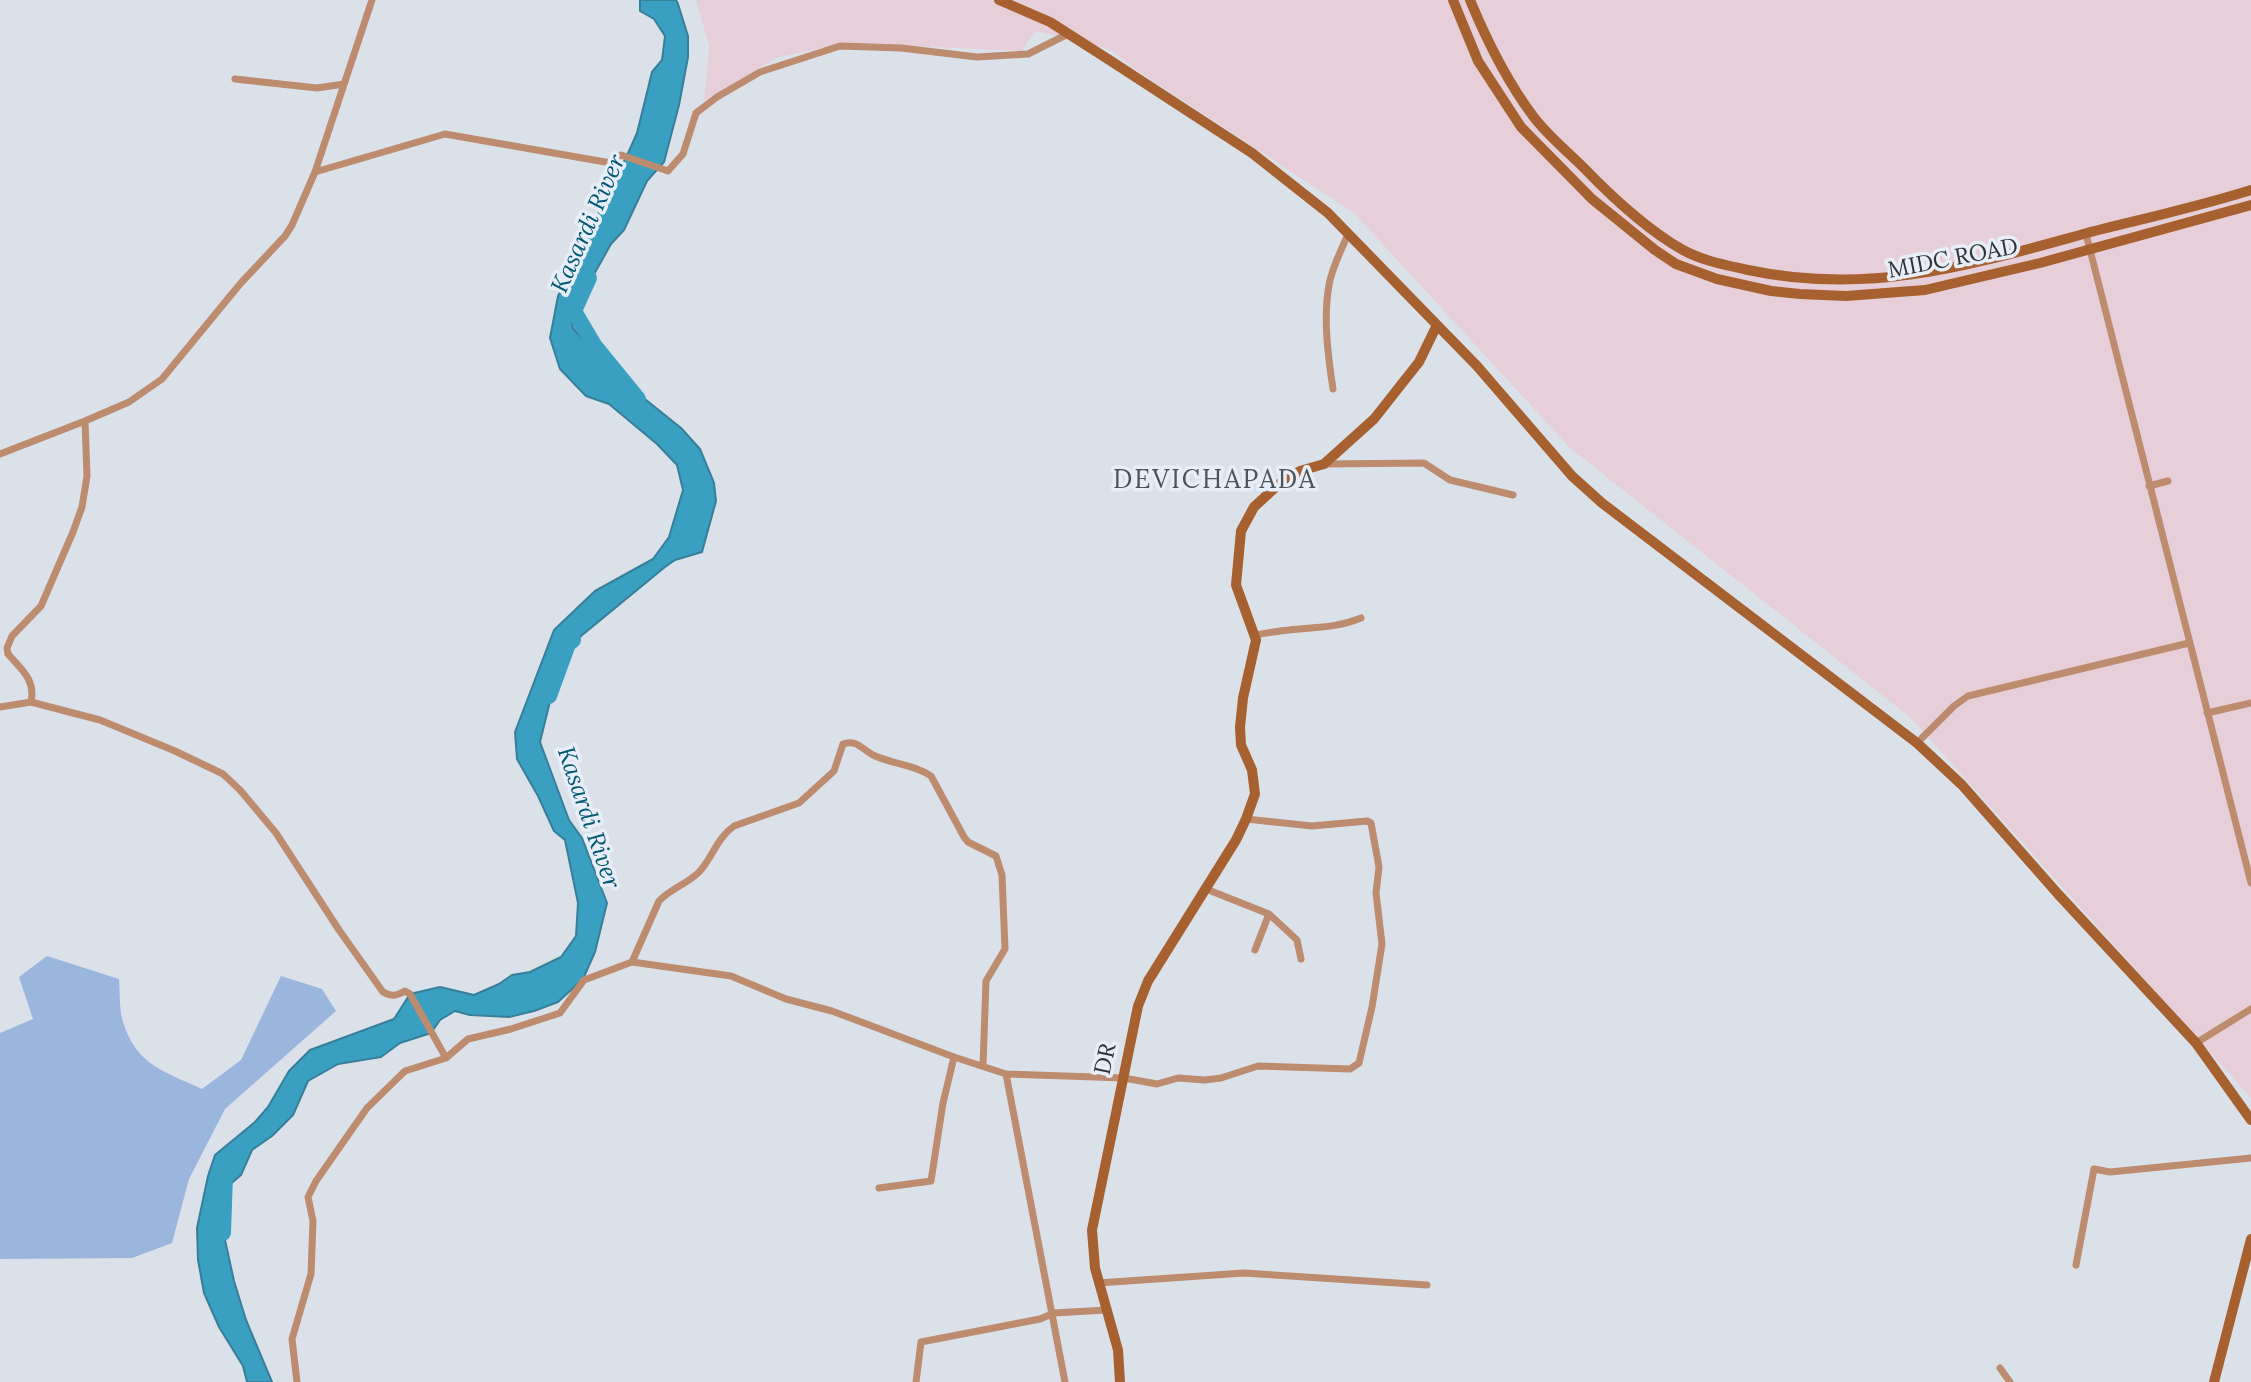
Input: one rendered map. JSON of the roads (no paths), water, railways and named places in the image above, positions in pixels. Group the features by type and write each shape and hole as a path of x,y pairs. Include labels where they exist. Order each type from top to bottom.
{"main road":[{"path":"999,0 1050,22 1252,153 1328,214 1477,366 1572,476 1602,503 1917,743 1962,785 2058,894 2196,1043 2251,1120"},
{"name":"MIDC ROAD","path":"1453,0 1478,61 1521,127 1592,199 1655,250 1676,264 1717,279 1771,290 1846,296 1893,294 1945,285 2251,205"},
{"name":"MIDC ROAD","path":"1470,0 1492,53 1534,118 1602,187 1665,237 1684,250 1703,258 1773,275 1846,280 1892,278 1987,261 2251,190"},
{"path":"1255,635 1236,585 1241,531 1254,507 1279,484 1300,471 1324,464 1374,419 1419,362 1437,325"},
{"name":"DR","path":"1120,1382 1118,1350 1095,1268 1093,1230 1138,1006 1148,982 1247,819 1255,794 1252,770 1241,745 1240,727 1255,635"},
{"path":"2214,1382 2251,1239"}],"street":[{"path":"0,454 129,402 162,379 200,330 285,236 314,172 372,0"},
{"path":"314,172 445,134 611,163 621,155 668,171 683,153 696,113 717,97 760,72 840,47 901,48 976,57 1028,54 1068,34"},
{"path":"235,79 317,88 344,84"},
{"path":"1333,389 1329,364 1327,300 1334,267 1348,234"},
{"path":"2086,234 2251,883"},
{"path":"31,702 34,687 31,680 8,654 7,648 12,636 41,606 73,533 87,477 85,421"},
{"path":"1324,464 1424,463 1450,480 1513,495"},
{"path":"2149,485 2168,481"},
{"path":"1255,635 1291,629 1332,627 1361,618"},
{"path":"1917,743 1954,706 1969,696 2189,643"},
{"path":"0,707 31,702 100,720 223,774 276,833 383,992 391,996 407,991 410,994 446,1058"},
{"path":"2207,713 2251,704"},
{"path":"632,962 659,901 700,870 726,832 734,826 799,803 834,771 843,744 853,743 876,756 931,776 968,842 992,854 999,862 1006,940 1003,954 986,981 983,1066"},
{"path":"297,1382 292,1339 311,1274 313,1221 308,1197 316,1181 367,1108 405,1071 446,1058 468,1039 560,1013 584,980 632,962 731,976 786,999 843,1015 1006,1074 1124,1078 1161,1084 1182,1077 1205,1080 1221,1078 1258,1066 1350,1069 1359,1063 1372,1007 1382,944 1376,888 1379,867 1371,823 1367,821 1301,826 1247,819"},
{"path":"1206,889 1269,914 1297,940 1301,959"},
{"path":"1255,950 1269,914"},
{"path":"2196,1043 2251,1009"},
{"path":"879,1188 931,1181 943,1103 954,1057"},
{"path":"1006,1074 1054,1313 1065,1382"},
{"path":"2076,1265 2094,1169 2110,1172 2251,1158"},
{"path":"1098,1283 1244,1273 1427,1285"},
{"path":"916,1382 920,1342 1040,1319 1054,1313 1106,1310"},
{"path":"2000,1368 2010,1382"}],"waterway":[{"name":"Kasardi River","path":"589,278 574,311 594,345 638,399"},
{"name":"Kasardi River","path":"549,696 568,644 573,640"},
{"name":"Kasardi River","path":"223,1233 225,1175"}],"district":[{"name":"DEVICHAPADA","path":"1215,481"}]}
